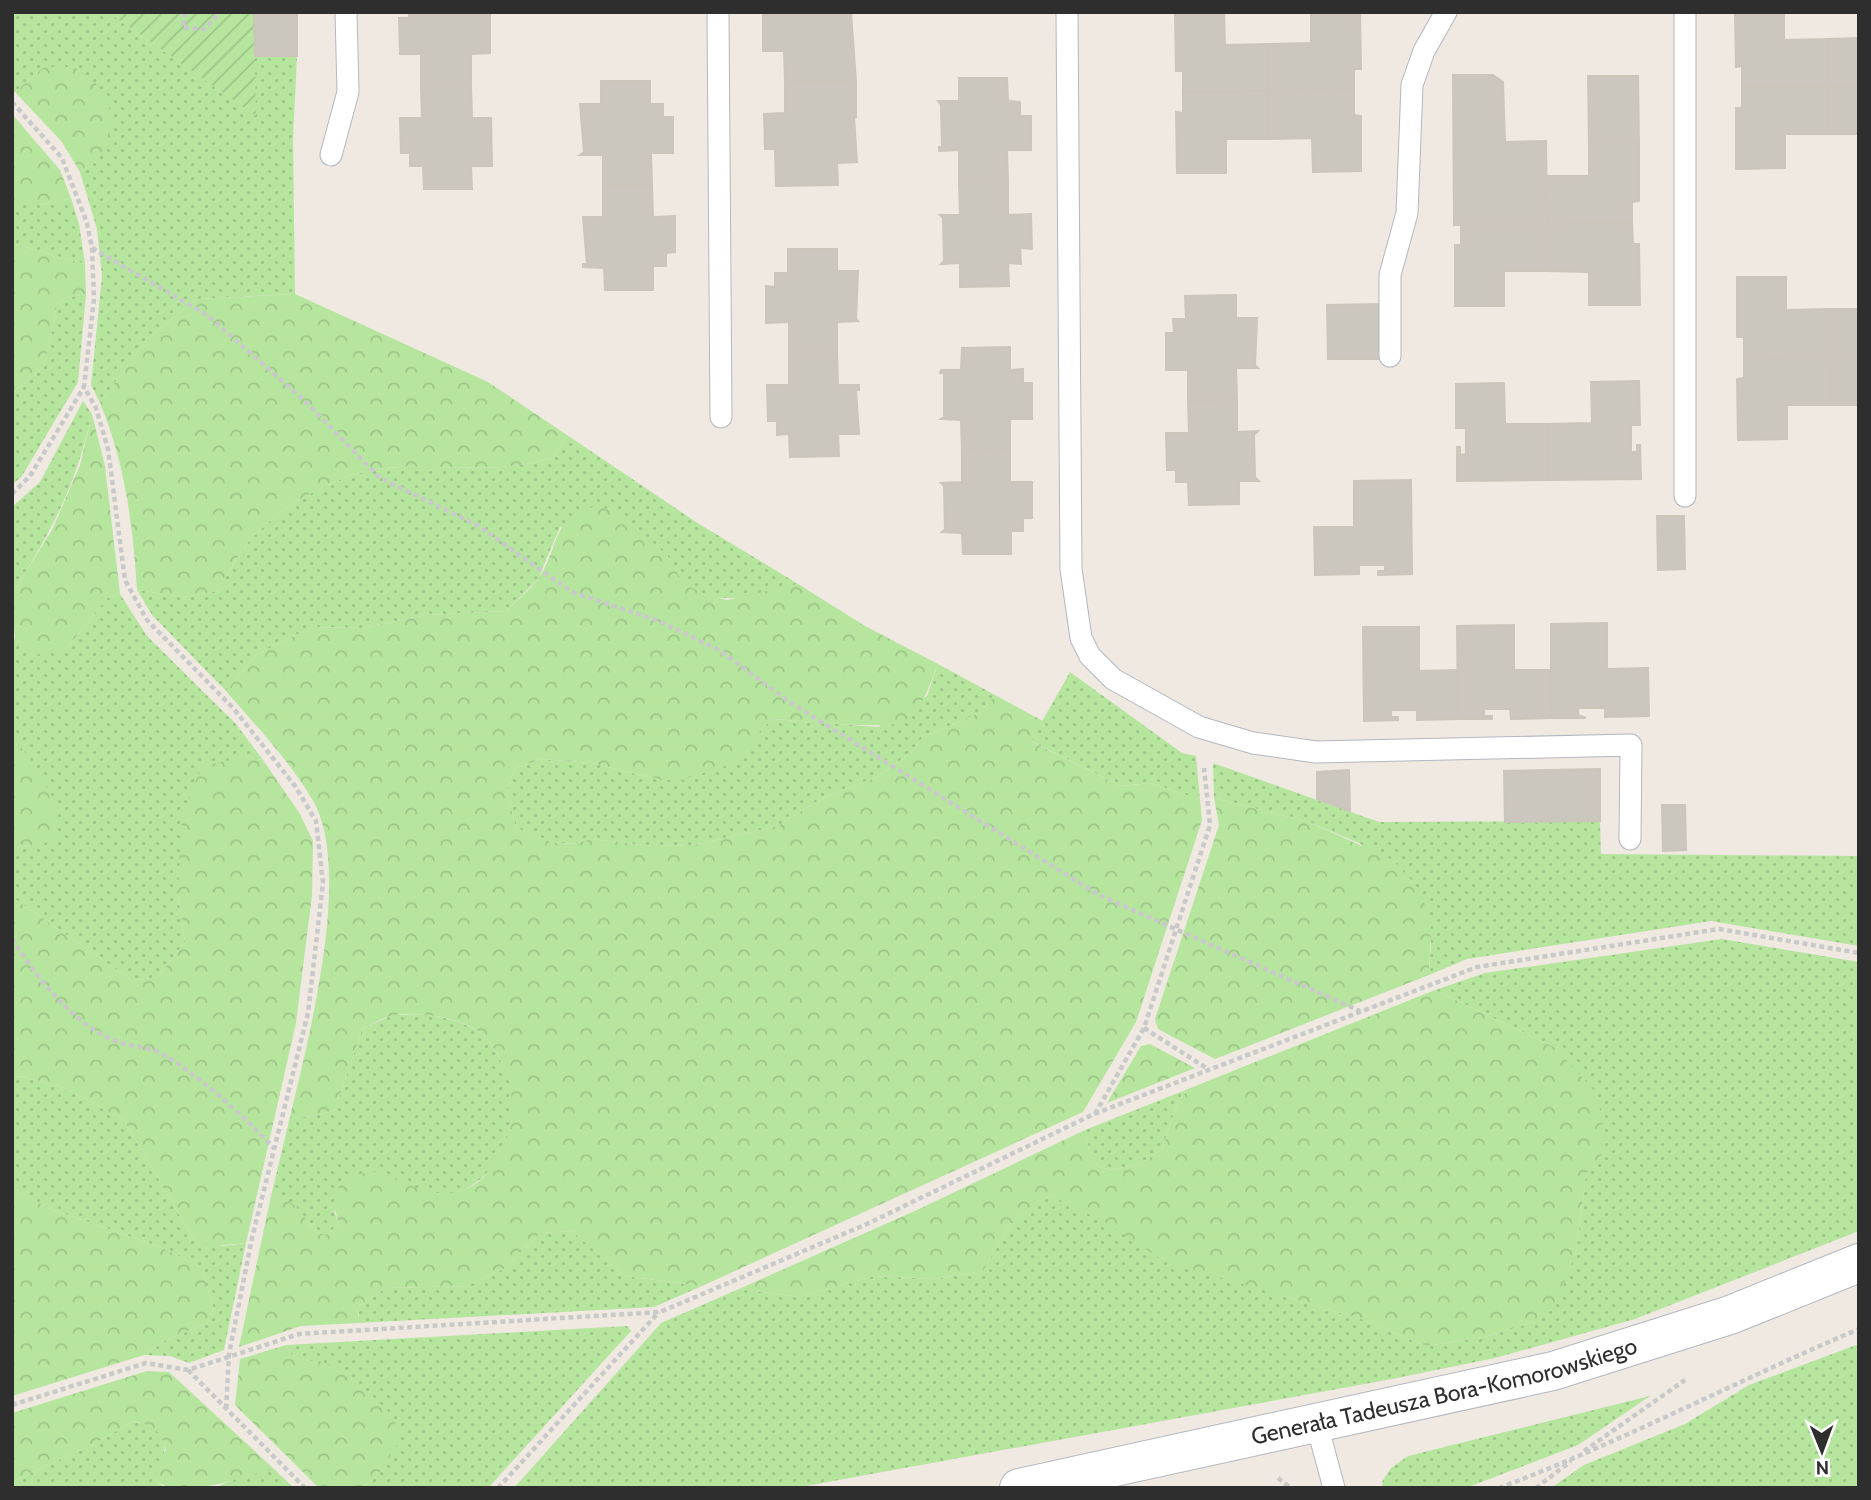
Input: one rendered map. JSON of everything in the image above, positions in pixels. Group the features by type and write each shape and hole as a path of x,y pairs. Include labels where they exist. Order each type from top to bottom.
{"street":[{"name":"Generała Tadeusza Bora-Komorowskiego","path":"1019,1488 1317,1425 1553,1371 1730,1315 1859,1264"}],"lane":[{"path":"331,156 348,92 346,12"},
{"path":"718,12 721,417"},
{"path":"1067,12 1071,569 1081,638 1090,656 1113,679 1199,727 1253,743 1317,751 1631,745 1630,839"},
{"path":"1390,356 1390,275 1407,213 1412,85 1424,51 1446,12"},
{"path":"1685,12 1685,496"},
{"path":"1317,1425 1334,1488"}],"path":[{"path":"185,12 183,28 205,29 220,12"},
{"path":"12,102 62,158 78,192 92,247 94,299 84,387 30,476 12,494"},
{"path":"92,247 207,315 305,401 380,478 477,525 572,592 659,621 719,650 788,701 1087,888 1361,1011"},
{"path":"84,387 96,408 108,449 125,580 137,606 234,709 295,786 316,821 323,883 308,1013 274,1148 229,1354 226,1410"},
{"path":"1094,1114 1143,1028 1210,825 1199,727"},
{"path":"12,1405 146,1363 188,1370 229,1354 299,1334 660,1312 867,1224 1094,1114 1477,967 1719,929 1859,953"},
{"path":"12,939 33,971 85,1025 115,1041 161,1053 225,1098 274,1148"},
{"path":"1143,1028 1208,1070"},
{"path":"498,1488 660,1312"},
{"path":"1499,1488 1657,1422 1770,1366 1859,1329"},
{"path":"188,1370 305,1488"},
{"path":"1536,1488 1695,1373"}],"green space":[{"path":"12,12 108,12 255,115 255,56 297,56 293,139 295,294 197,299 147,339 100,403 91,385 102,276 97,229 80,172 95,162 112,120 102,93 96,85 81,76 44,67 15,92 12,89"},
{"path":"108,12 254,12 256,116"},
{"path":"44,67 74,67 92,79 105,96 113,120 106,149 95,162 80,172 62,142 15,92"},
{"path":"12,114 60,170 71,198 39,205 12,205"},
{"path":"71,198 79,224 85,264 12,243 12,205 39,205"},
{"path":"12,243 85,264 86,294 66,298 57,305 44,367 12,393"},
{"path":"86,294 78,382 22,476 12,485 12,393 44,367 57,305 66,298"},
{"path":"295,294 488,382 567,435 554,457 533,463 491,468 384,468 347,477 308,495 273,518 242,550 218,591 184,597 137,590 122,471 100,403 147,339 197,299"},
{"path":"83,401 92,414 70,487 39,549 12,594 12,507 40,482"},
{"path":"92,414 105,466 120,594 107,598 67,648 36,655 15,641 12,594 52,530 80,465"},
{"path":"567,435 696,522 798,584 754,595 724,598 710,596 683,583 667,555 560,527 538,579 506,611 425,615 363,628 312,627 256,655 226,691 152,615 137,590 184,597 218,591 242,550 273,518 308,495 347,477 384,468 491,468 533,463 554,457"},
{"path":"599,505 623,516 667,555 682,582 701,593 727,600 798,584 865,626 938,664 922,701 907,720 883,725 864,725 773,719 761,729 748,756 738,762 681,780 661,780 592,763 541,759 514,769 507,792 516,828 551,842 573,844 592,839 652,846 693,845 778,826 822,798 875,778 911,753 922,738 979,713 995,695 1043,721 1032,742 1121,786 1151,783 1200,800 1202,820 1136,1022 1083,1112 702,1286 625,1276 572,1231 540,1233 505,1268 467,1286 386,1288 359,1306 358,1323 301,1326 239,1347 271,1196 294,1205 317,1233 326,1235 339,1224 333,1203 340,1184 364,1173 375,1171 436,1193 465,1190 488,1172 506,1142 512,1096 496,1051 478,1031 455,1020 401,1014 387,1017 362,1029 335,1110 308,1117 290,1117 324,955 329,867 324,829 312,799 293,770 226,691 256,655 312,627 363,628 425,615 506,611 537,580 563,526 582,511"},
{"path":"120,594 147,636 236,724 263,760 245,757 178,895 185,942 158,977 133,981 12,897 12,844 34,846 12,739 12,631 15,641 67,648 107,598"},
{"path":"938,664 995,695 979,713 922,738 911,753 875,778 822,798 778,826 693,845 652,846 592,839 573,844 550,842 516,828 507,792 514,769 541,759 592,763 661,780 681,780 754,741 761,729 773,719 878,727 927,696"},
{"path":"1070,672 1182,753 1196,756 1200,800 1151,783 1121,786 1031,741"},
{"path":"12,739 30,758 45,785 55,815 55,840 34,846 12,844"},
{"path":"245,757 263,760 300,814 313,841 312,895 296,1023 246,1243 214,1246 194,1240 124,1120 62,1087 19,1076 12,1078 12,897 133,981 158,977 185,942 178,895 182,814 202,766"},
{"path":"1213,763 1379,822 1600,821 1601,854 1859,856 1859,946 1711,921 1467,959 1429,975 1431,942 1361,844 1309,822 1214,798"},
{"path":"1214,798 1309,822 1393,860 1412,881 1425,904 1431,924 1429,975 1215,1059 1158,1029 1155,1019 1219,825"},
{"path":"1722,939 1859,962 1859,1231 1635,1319 1495,1358 1392,1379 795,1488 514,1488 661,1323 739,1289 800,1297 874,1276 936,1279 983,1271 1012,1221 1049,1195 1283,1296 1364,1320 1426,1346 1484,1337 1534,1322 1576,1252 1586,1174 1601,1156 1554,1047 1435,990 1485,973"},
{"path":"1435,990 1554,1047 1592,1088 1602,1115 1604,1141 1601,1156 1586,1174 1576,1252 1557,1303 1534,1322 1484,1337 1426,1346 1364,1320 1164,1261 1103,1221 1049,1195 1012,1221 983,1271 936,1279 874,1276 800,1297 739,1289 917,1210 1085,1130 1090,1155 1099,1167 1113,1170 1142,1163 1162,1149 1177,1104 1188,1089"},
{"path":"427,1014 473,1028 486,1038 499,1058 513,1096 510,1129 504,1146 486,1174 473,1185 458,1192 441,1195 426,1193 381,1172 334,1211 339,1224 326,1235 317,1233 294,1205 271,1196 290,1117 308,1117 335,1110 362,1029 392,1015"},
{"path":"1150,1044 1195,1068 1107,1103 1141,1046"},
{"path":"19,1076 62,1087 124,1120 194,1240 223,1246 246,1243 224,1350 189,1363 170,1356 144,1355 164,1341 207,1323 214,1310 204,1276 195,1264 160,1247 48,1208 12,1188 12,1078"},
{"path":"1188,1089 1177,1104 1162,1149 1142,1163 1113,1170 1099,1167 1090,1155 1085,1130"},
{"path":"12,1188 48,1208 160,1247 195,1264 204,1276 214,1310 207,1323 164,1341 144,1355 12,1396"},
{"path":"572,1231 625,1276 702,1286 654,1307 358,1323 359,1306 386,1288 467,1286 505,1268 540,1233"},
{"path":"627,1326 631,1331 488,1488 362,1488 377,1476 321,1361 308,1361 292,1356 286,1345"},
{"path":"1859,1344 1859,1488 1551,1488 1584,1465 1685,1424 1749,1385"},
{"path":"286,1345 292,1356 308,1361 321,1361 349,1374 387,1410 398,1428 397,1445 377,1476 362,1488 319,1488 235,1405 240,1359"},
{"path":"147,1371 169,1372 274,1469 199,1488 169,1487 157,1482 156,1469 166,1450 162,1438 146,1424 133,1421 99,1441 12,1482 12,1413"},
{"path":"1650,1396 1578,1445 1466,1488 1383,1488 1382,1482 1391,1468 1408,1456"},
{"path":"133,1421 155,1429 161,1435 165,1450 157,1482 165,1488 12,1488 12,1482 99,1441"},
{"path":"274,1469 294,1488 214,1488 242,1476"}],"building":[{"path":"254,12 297,12 297,56 255,56"},
{"path":"409,12 490,12 490,53 471,54 471,85 421,85 421,54 400,54 399,18 409,18"},
{"path":"772,12 851,12 856,82 785,81 784,51 763,51 763,15"},
{"path":"1175,12 1224,12 1225,45 1268,44 1268,91 1183,92 1183,71 1176,71"},
{"path":"1311,12 1360,12 1361,69 1354,69 1354,90 1268,91 1268,44 1311,43"},
{"path":"1735,12 1784,12 1784,40 1828,39 1828,87 1742,87 1742,66 1736,67"},
{"path":"1859,38 1859,86 1828,87 1828,39"},
{"path":"1453,75 1493,75 1503,82 1505,142 1546,141 1547,224 1454,225"},
{"path":"1588,76 1638,76 1639,142 1589,142"},
{"path":"959,78 1007,78 1008,101 1020,102 1020,116 1031,116 1031,150 1007,150 1008,182 959,182 959,150 939,151 939,147 942,147 941,105 938,101 959,101"},
{"path":"601,81 650,81 650,104 663,104 663,117 673,117 673,153 651,153 652,185 603,185 603,155 580,155 584,152 580,104 601,104"},
{"path":"785,81 856,82 854,117 857,162 837,163 838,185 776,186 775,149 765,149 764,114 785,113"},
{"path":"421,85 471,85 472,118 491,118 492,166 471,166 472,189 424,189 423,166 410,166 410,153 401,153 400,118 422,118"},
{"path":"1859,86 1859,134 1828,134 1828,87"},
{"path":"1742,87 1828,87 1828,134 1785,134 1785,168 1736,169 1736,108 1742,108"},
{"path":"1354,90 1354,115 1361,116 1361,171 1313,172 1312,138 1269,139 1268,91"},
{"path":"1268,91 1269,139 1226,139 1226,173 1177,173 1176,112 1183,113 1183,92"},
{"path":"1589,142 1639,142 1639,201 1632,202 1632,223 1547,224 1546,176 1589,176"},
{"path":"959,182 1008,182 1008,215 1031,214 1032,249 1020,248 1021,264 1008,263 1009,286 960,287 960,263 941,264 944,261 943,218 940,215 960,215"},
{"path":"603,185 652,185 653,217 675,216 675,252 666,253 666,266 653,266 653,290 605,290 604,268 583,267 583,264 587,264 583,217 603,217"},
{"path":"1632,223 1633,244 1639,244 1640,305 1589,305 1589,272 1547,271 1547,224"},
{"path":"1461,224 1547,224 1547,271 1504,271 1504,306 1455,306 1455,245 1461,245"},
{"path":"788,249 837,249 837,271 858,271 858,321 837,322 837,352 789,352 789,322 766,323 766,286 775,287 775,273 788,273"},
{"path":"1737,277 1786,277 1786,310 1829,309 1829,357 1744,358 1744,337 1737,337"},
{"path":"1236,295 1236,318 1257,318 1255,365 1258,368 1236,368 1237,400 1188,401 1188,370 1166,370 1166,333 1174,333 1173,319 1186,319 1185,296"},
{"path":"1380,304 1381,359 1328,359 1327,305"},
{"path":"1829,309 1859,309 1859,357 1829,357"},
{"path":"1010,347 1010,370 1023,369 1023,383 1032,383 1032,419 1010,419 1010,450 962,451 961,420 941,419 944,417 944,373 940,373 941,370 961,370 962,348"},
{"path":"789,352 837,352 838,385 859,385 859,390 856,390 859,434 838,434 839,456 790,457 789,434 777,435 777,421 768,421 767,385 789,385"},
{"path":"1829,357 1859,357 1859,405 1830,405"},
{"path":"1829,357 1830,405 1787,405 1787,439 1738,440 1737,379 1744,378 1744,358"},
{"path":"1639,381 1640,425 1631,425 1631,452 1637,452 1637,445 1640,445 1641,479 1549,480 1548,424 1592,423 1591,382"},
{"path":"1504,383 1505,424 1548,424 1549,480 1457,481 1457,447 1460,447 1460,455 1466,454 1466,428 1456,428 1456,384"},
{"path":"1237,400 1237,432 1258,431 1254,435 1255,477 1259,481 1239,481 1239,504 1189,505 1188,482 1176,482 1176,470 1167,470 1166,433 1189,433 1188,401"},
{"path":"1010,450 1010,482 1032,482 1032,518 1023,518 1023,531 1011,531 1011,554 963,554 962,533 942,532 945,529 944,486 941,483 962,482 962,451"},
{"path":"1411,480 1412,574 1378,575 1378,571 1385,571 1385,565 1359,565 1359,574 1315,575 1314,527 1354,527 1354,481"},
{"path":"1657,516 1684,516 1685,569 1658,570"},
{"path":"1607,623 1607,669 1648,668 1649,716 1605,717 1605,708 1578,708 1578,715 1586,718 1551,718 1551,624"},
{"path":"1514,625 1514,670 1550,670 1551,718 1511,719 1510,709 1484,709 1484,716 1492,716 1492,719 1458,719 1457,626"},
{"path":"1363,627 1419,627 1419,671 1457,670 1458,719 1417,720 1417,710 1391,710 1391,717 1398,717 1398,720 1364,721"},
{"path":"1600,769 1600,821 1505,822 1504,771"},
{"path":"1349,770 1350,811 1317,799 1317,772"},
{"path":"1662,805 1685,805 1686,850 1663,851"}]}
